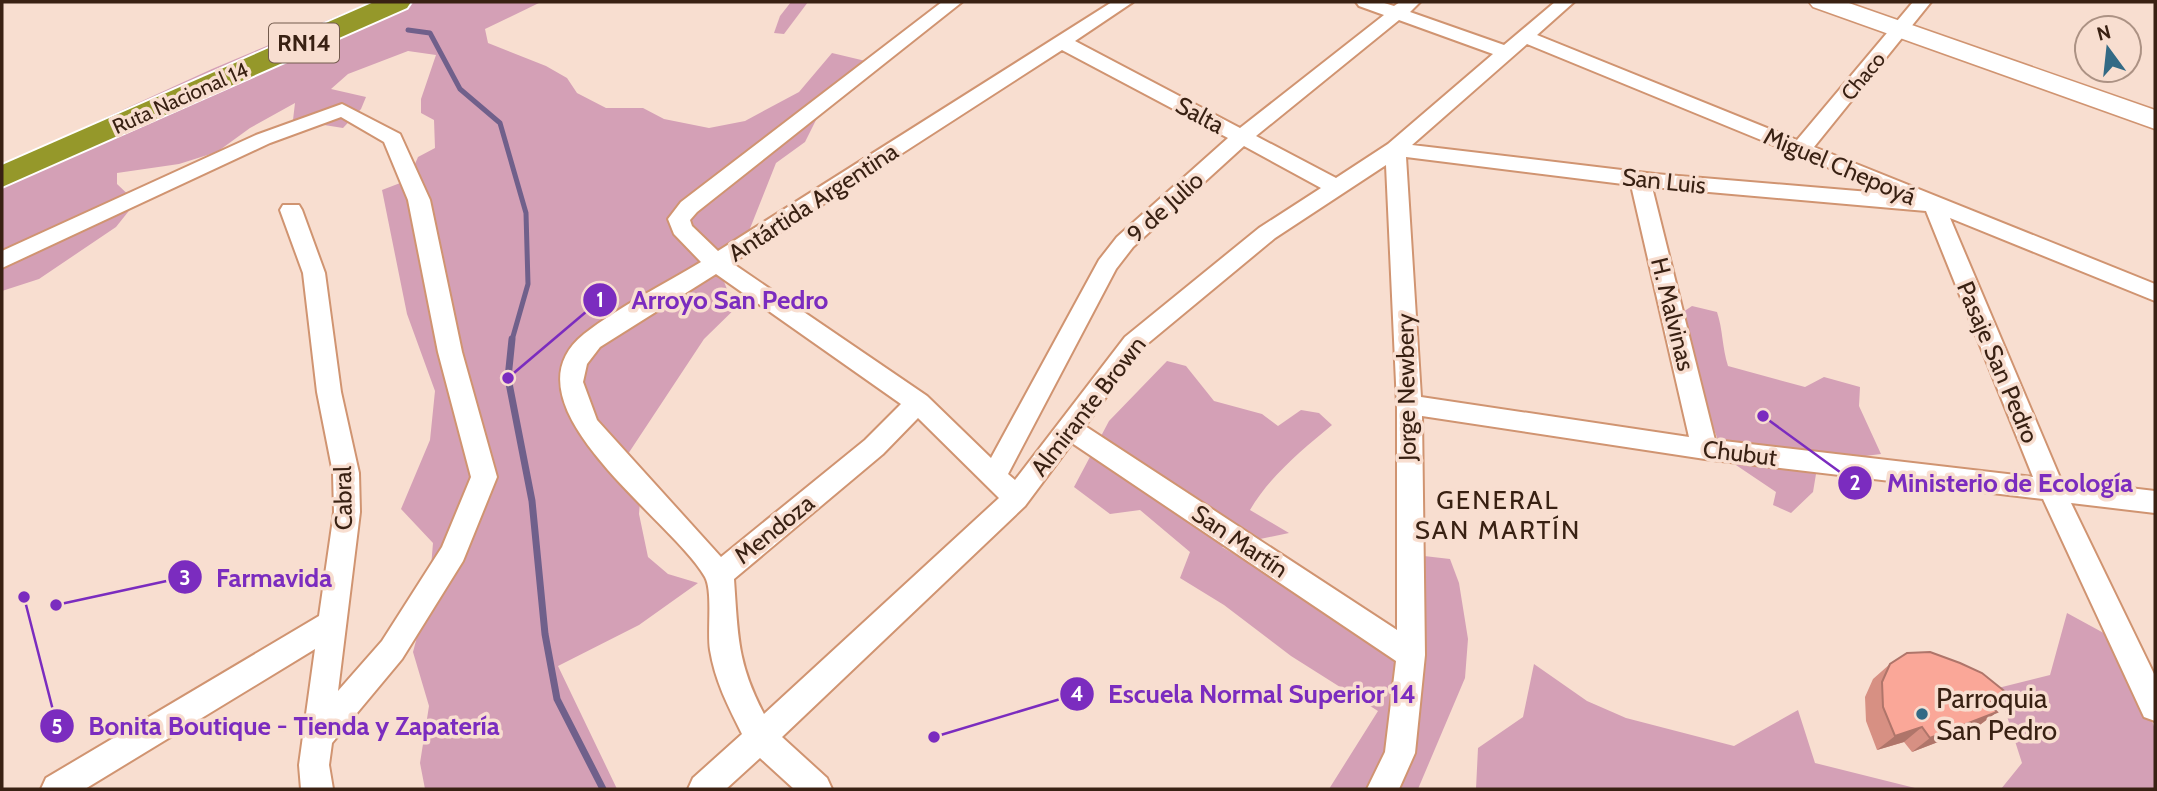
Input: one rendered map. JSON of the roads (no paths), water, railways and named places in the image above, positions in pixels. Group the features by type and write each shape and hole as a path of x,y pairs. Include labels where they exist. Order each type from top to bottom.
{"highway":[{"name":"Ruta Nacional 14","path":"2,177 397,2"}],"main road":[{"path":"1822,2 2155,120"}],"street":[{"path":"720,574 587,426 575,398 571,377 575,358 592,341 716,263 682,229 679,219 689,207 953,2"},
{"name":"Antártida Argentina","path":"1016,498 918,403 716,263 1124,2"},
{"name":"Miguel Chepoyá","path":"1365,2 1404,7 1801,149 2155,293"},
{"name":"Almirante Brown","path":"704,789 935,577 1016,498 1133,343 1267,233 1395,149 1565,2"},
{"name":"Chaco","path":"1801,149 1922,2"},
{"name":"9 de Julio","path":"994,476 1107,265 1125,242 1242,137 1404,7"},
{"name":"Salta","path":"1062,42 1338,188"},
{"path":"2,260 263,139 342,110 393,138 419,201 450,352 484,477 453,553 392,650 317,738"},
{"name":"San Luis","path":"1395,149 1640,180 1934,205"},
{"name":"Jorge Newbery","path":"1383,789 1400,753 1411,655 1409,405 1395,149"},
{"path":"1813,195 1834,163"},
{"name":"H. Malvinas","path":"1640,180 1705,449"},
{"name":"Pasaje San Pedro","path":"1934,205 2052,491 2155,707"},
{"name":"Cabral","path":"291,210 314,273 329,392 346,473 348,512 317,738 314,765 317,789"},
{"name":"Mendoza","path":"816,789 760,737 732,683 724,648 720,574 874,447 918,403"},
{"name":"Chubut","path":"1409,405 1705,449 2155,502"},
{"name":"San Martín","path":"1069,428 1411,655"},
{"path":"57,789 332,623"}],"waterway":[{"path":"408,30 430,33 460,89 500,123 526,213 528,284 512,340"},
{"path":"512,339 508,378 532,501 545,634 557,699 603,789"}],"place":[{"name":"Arroyo San Pedro","path":"508,378"},
{"name":"Ministerio de Ecología","path":"1763,416"},
{"name":"Bonita Boutique - Tienda y Zapatería","path":"24,597"},
{"name":"Farmavida","path":"56,605"},
{"name":"Parroquia San Pedro","path":"1922,714"},
{"name":"Escuela Normal Superior 14","path":"934,737"}],"district":[{"name":"GENERAL SAN MARTÍN","path":"1498,515"}]}
